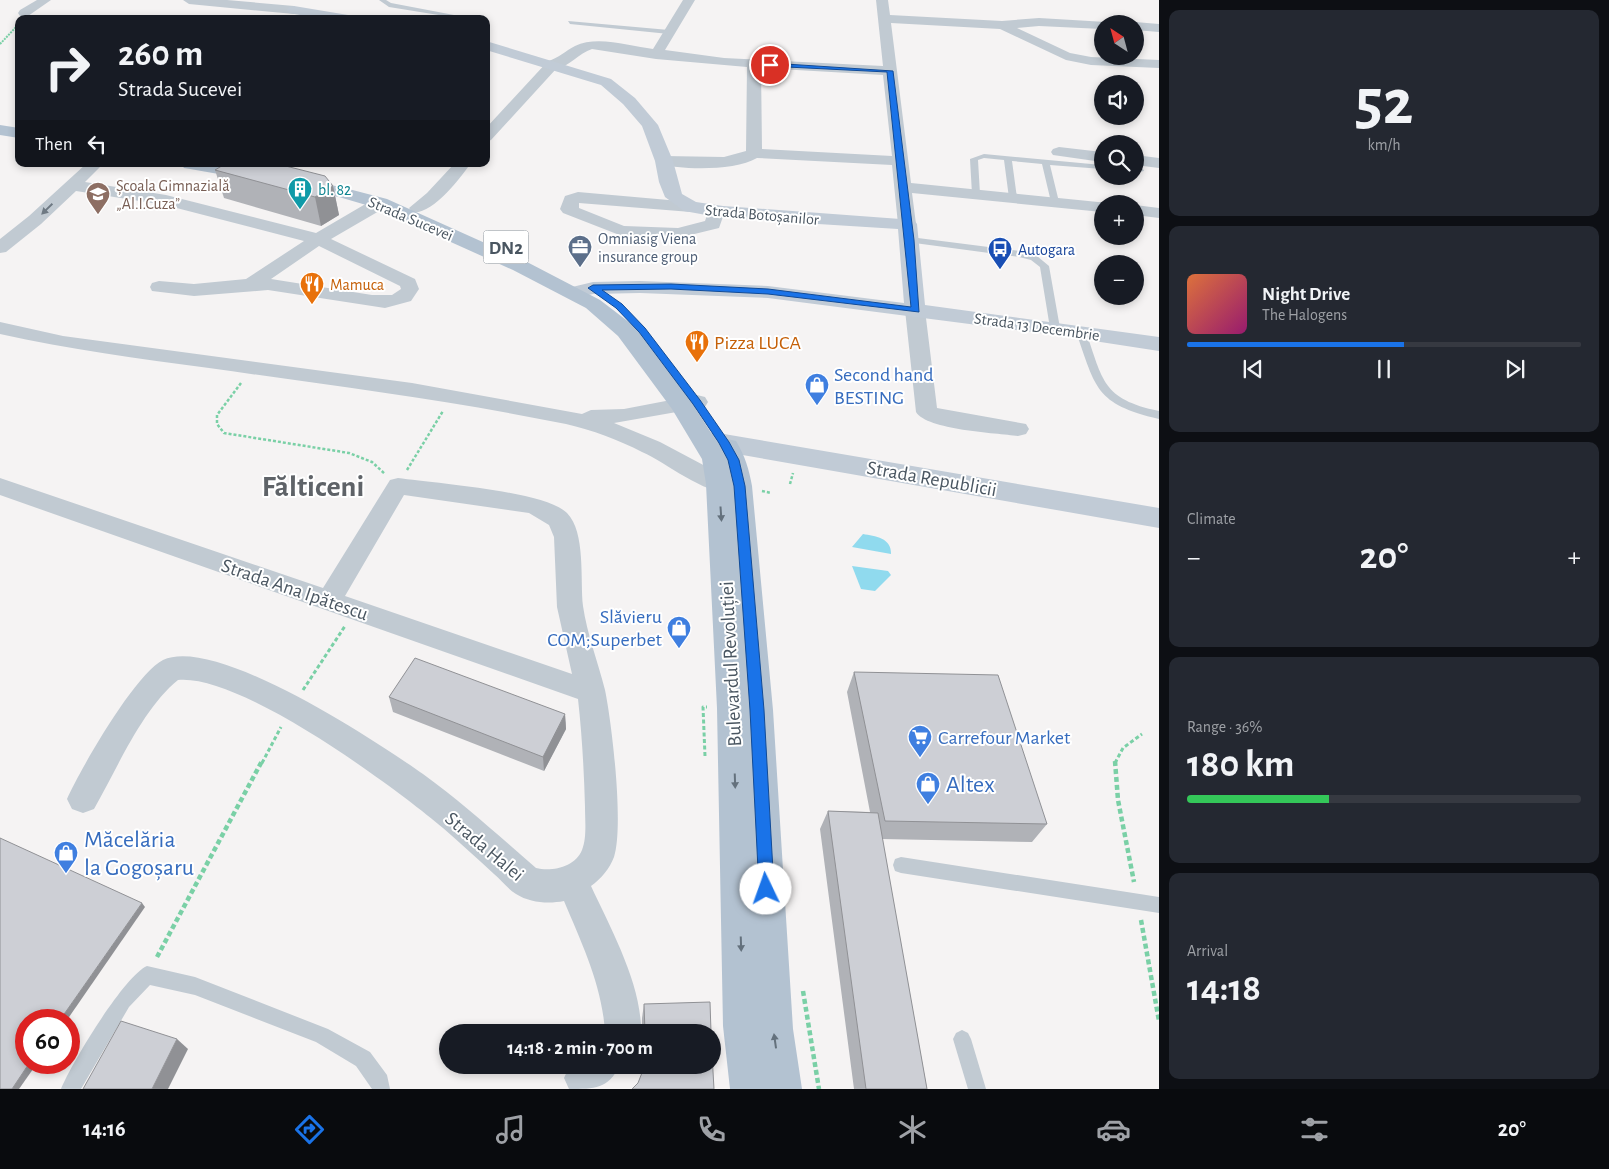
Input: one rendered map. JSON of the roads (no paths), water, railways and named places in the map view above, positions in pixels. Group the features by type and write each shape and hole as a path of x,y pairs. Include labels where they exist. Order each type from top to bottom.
{"main road":[{"path":"0,120 15,123"},
{"path":"0,130 15,132"},
{"name":"Strada Sucevei","path":"213,167 349,185 418,208 584,290"},
{"name":"Strada Sucevei","path":"246,167 380,203 584,290"},
{"name":"Bulevardul Revoluției","path":"584,290 626,331 689,404 715,442 715,459 729,485 757,710 773,1029 781,1089"},
{"name":"Bulevardul Revoluției","path":"729,485 733,708 744,1026 751,1089"}],"street":[{"path":"27,15 45,0"},
{"path":"189,0 294,10 324,15"},
{"path":"287,15 306,0"},
{"path":"656,54 689,0"},
{"path":"882,0 927,412 937,417 1018,429"},
{"path":"884,18 1002,25 1039,22 1094,25"},
{"path":"1002,25 1066,56 1091,60 1159,64"},
{"path":"1144,27 1159,28"},
{"path":"490,133 555,64 579,49 591,45 754,64 890,71"},
{"name":"Strada Botoșanilor","path":"490,46 555,64 606,82 650,125 664,161 668,182 674,197 691,207 908,232"},
{"path":"664,161 734,162 748,159 754,153 754,64"},
{"path":"1059,152 1094,156"},
{"path":"754,153 899,161"},
{"path":"1144,166 1159,163"},
{"path":"0,248 35,220 91,167"},
{"path":"418,208 432,197 459,167"},
{"path":"72,185 166,200 318,239 408,283 409,292 402,299 382,303 337,294 252,284 203,291 180,291 159,287"},
{"path":"902,187 1094,206"},
{"path":"691,207 578,197 570,200 569,209 622,231 678,234 713,224 716,211"},
{"path":"252,284 318,239 380,203"},
{"path":"1144,211 1159,213"},
{"name":"Strada Sucevei","path":"584,290 671,287 768,292 916,310"},
{"name":"Strada 13 Decembrie","path":"916,310 1159,344"},
{"path":"0,328 63,342 451,396 571,418 623,434 729,485"},
{"path":"571,418 624,416 689,404"},
{"name":"Strada Republicii","path":"715,442 1159,518"},
{"name":"Strada Ana Ipătescu","path":"0,486 591,692"},
{"name":"Strada Halei","path":"83,799 140,704 157,680 173,669 187,665 212,672 262,691 411,784 528,883 547,887 572,881 588,870 598,854 600,832 598,742 591,692 570,607 566,537 559,520 543,509 530,505 398,486 329,600"},
{"path":"572,881 617,990 624,1024"}],"lane":[{"path":"382,0 389,5 451,14"},
{"path":"570,22 669,32"},
{"path":"976,194 974,159 984,156 1094,166"},
{"path":"1008,158 1013,198"},
{"path":"1045,162 1055,202"},
{"path":"908,232 1034,258 1044,266 1055,328"},
{"path":"1081,332 1099,382 1108,392 1127,405 1159,415"},
{"path":"901,865 1159,905"},
{"path":"70,1089 123,1001 147,975 195,986 322,1035 363,1059 380,1082 381,1089"},
{"path":"962,1039 977,1089"}],"water":[{"path":"863,534 886,541 891,549 891,554 852,547"},
{"path":"852,566 888,571 891,575 875,591 861,589"}],"place":[{"name":"bl. 82","path":"300,210"},
{"name":"Școala Gimnazială „Al.I.Cuza”","path":"98,215"},
{"name":"Omniasig Viena insurance group","path":"580,268"},
{"name":"Autogara","path":"1000,270"},
{"name":"Mamuca","path":"312,305"},
{"name":"Pizza LUCA","path":"697,363"},
{"name":"Second hand BESTING","path":"817,406"},
{"name":"Slăvieru COM;Superbet","path":"679,649"},
{"name":"Carrefour Market","path":"920,758"},
{"name":"Altex","path":"928,805"},
{"name":"Măcelăria la Gogoșaru","path":"66,874"}],"district":[{"name":"Fălticeni","path":"313,486"}]}
